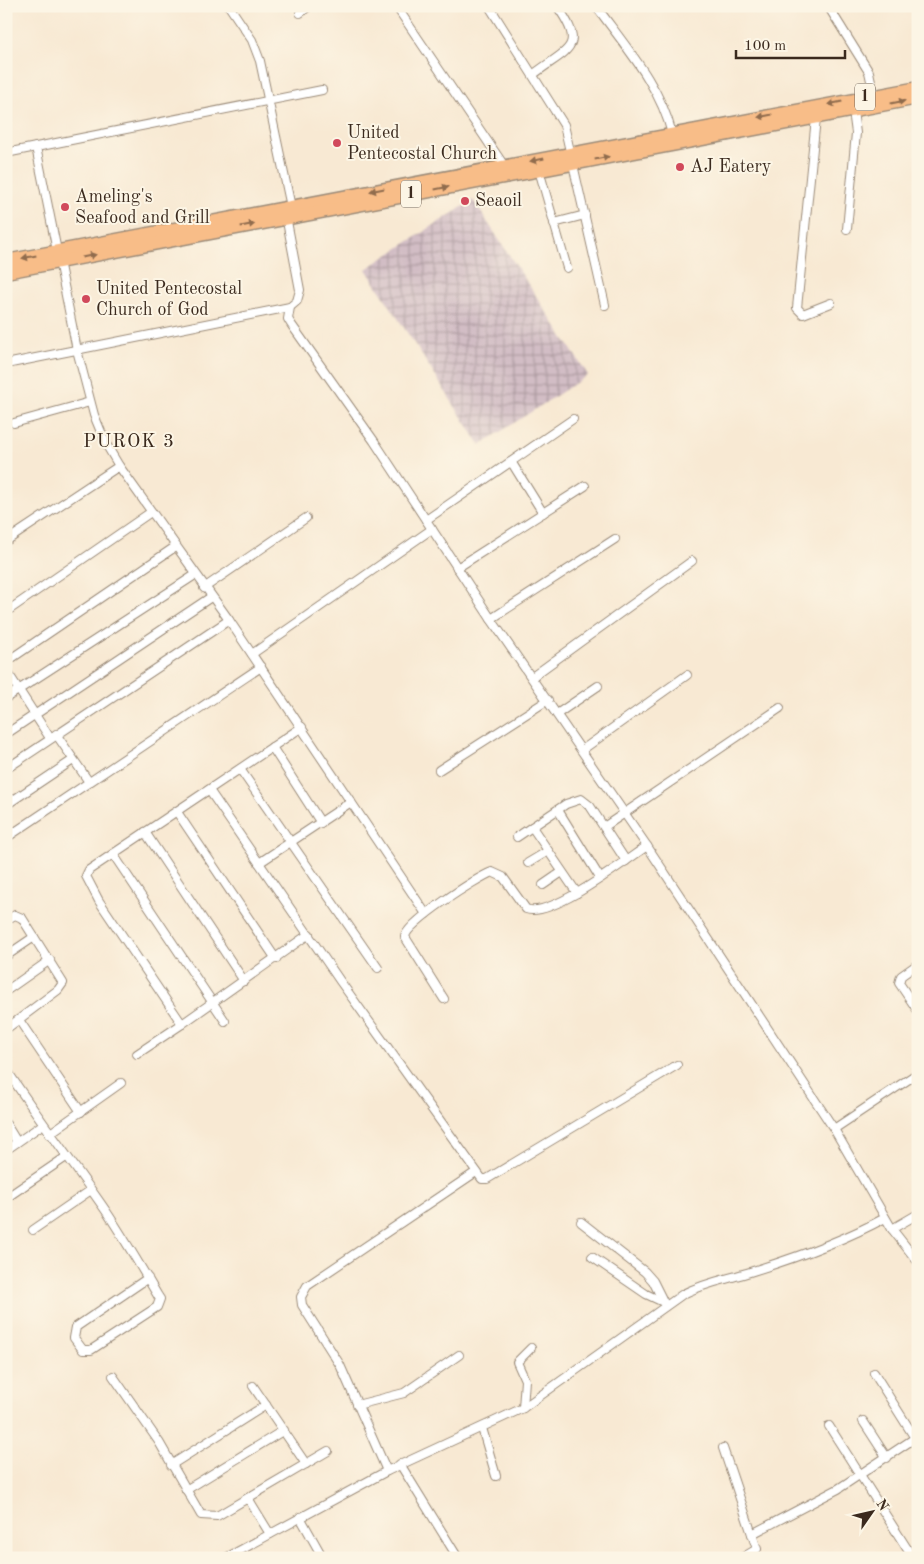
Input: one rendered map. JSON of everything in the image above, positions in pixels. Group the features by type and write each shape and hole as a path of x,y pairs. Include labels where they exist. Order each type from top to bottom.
{"highway":[{"name":"1","path":"507,171 539,170 573,158 672,134 703,133 816,118 853,111 876,101 918,88"},
{"name":"1","path":"6,261 58,256 287,211 876,101 918,98"},
{"name":"1","path":"6,272 58,256"}],"street":[{"path":"6,364 290,307 297,301 300,290 269,102 257,50 229,6"},
{"path":"300,12 309,6"},
{"path":"396,6 507,171"},
{"path":"489,6 534,74 564,125 605,305"},
{"path":"534,74 572,44 572,28 557,6"},
{"path":"596,6 653,86 666,110 672,134"},
{"path":"828,6 869,72 876,101"},
{"path":"6,153 322,90"},
{"path":"847,229 856,141 853,111"},
{"path":"816,118 797,308 803,314 831,303"},
{"path":"36,147 77,350 90,402 106,444 175,547 229,620 302,727 426,914"},
{"path":"539,170 567,268"},
{"path":"554,223 585,215"},
{"path":"290,307 288,319 291,324 374,441 457,568 647,846 834,1129 892,1230 918,1262"},
{"path":"14,424 90,402"},
{"path":"426,520 512,463 573,419"},
{"path":"512,463 543,513"},
{"path":"6,541 119,466"},
{"path":"457,568 585,486"},
{"path":"6,612 151,512"},
{"path":"204,588 306,518"},
{"path":"252,654 432,529"},
{"path":"491,618 615,539"},
{"path":"6,662 175,547"},
{"path":"532,677 692,561"},
{"path":"6,698 195,575"},
{"path":"6,734 211,597"},
{"path":"6,769 229,620"},
{"path":"6,838 261,667"},
{"path":"6,670 35,715 89,782"},
{"path":"582,750 687,675"},
{"path":"557,714 598,686"},
{"path":"438,770 548,700"},
{"path":"604,827 780,708"},
{"path":"182,1024 86,881 87,872 302,727"},
{"path":"272,747 321,823"},
{"path":"6,805 73,760"},
{"path":"240,769 378,968"},
{"path":"209,790 482,1179 487,1179 677,1065"},
{"path":"517,837 575,799 581,799 590,806 626,861"},
{"path":"260,864 351,802"},
{"path":"558,810 600,878"},
{"path":"177,812 276,959"},
{"path":"532,827 576,894"},
{"path":"145,832 244,981"},
{"path":"444,999 405,937 409,927 426,914 492,872 503,877 526,909 532,912 559,904 647,846"},
{"path":"528,863 548,851"},
{"path":"113,854 225,1021"},
{"path":"543,885 562,872"},
{"path":"6,920 18,915 50,960 60,976 62,985 6,1029"},
{"path":"137,1054 213,1003 309,934"},
{"path":"6,956 34,937"},
{"path":"6,991 50,960"},
{"path":"916,1005 902,989 900,980 907,971 918,964"},
{"path":"19,1020 81,1112"},
{"path":"6,1069 42,1125 91,1190 148,1278 160,1299 157,1307 91,1350 83,1350 74,1338 76,1327 148,1278"},
{"path":"834,1129 918,1073"},
{"path":"49,1134 121,1083"},
{"path":"6,1124 17,1142"},
{"path":"6,1150 42,1125"},
{"path":"6,1198 66,1157"},
{"path":"387,1471 340,1365 302,1305 302,1291 476,1172"},
{"path":"33,1230 91,1190"},
{"path":"892,1230 918,1214"},
{"path":"226,1558 400,1464 522,1408 573,1374 664,1304 704,1283 776,1264 858,1232 885,1218"},
{"path":"581,1222 645,1272 653,1281 664,1304"},
{"path":"592,1257 664,1304"},
{"path":"522,1408 525,1380 517,1362 531,1348"},
{"path":"358,1405 404,1393 459,1355"},
{"path":"752,1534 797,1512 861,1475 915,1438 874,1373"},
{"path":"113,1376 159,1442 196,1509 207,1517 217,1516 328,1451"},
{"path":"253,1386 306,1464"},
{"path":"172,1464 266,1405"},
{"path":"863,1420 887,1458"},
{"path":"828,1426 913,1558"},
{"path":"482,1428 496,1476"},
{"path":"186,1490 284,1430"},
{"path":"723,1448 757,1548 742,1558"},
{"path":"400,1464 458,1558"},
{"path":"248,1498 270,1534"},
{"path":"300,1517 323,1558"}],"shaded area":[{"path":"473,200 588,375 480,445 366,269"}],"place":[{"name":"United Pentecostal Church","path":"337,143"},
{"name":"AJ Eatery","path":"680,167"},
{"name":"Seaoil","path":"465,201"},
{"name":"Ameling's Seafood and Grill","path":"65,207"},
{"name":"United Pentecostal Church of God","path":"86,299"}],"district":[{"name":"PUROK 3","path":"129,442"}]}
